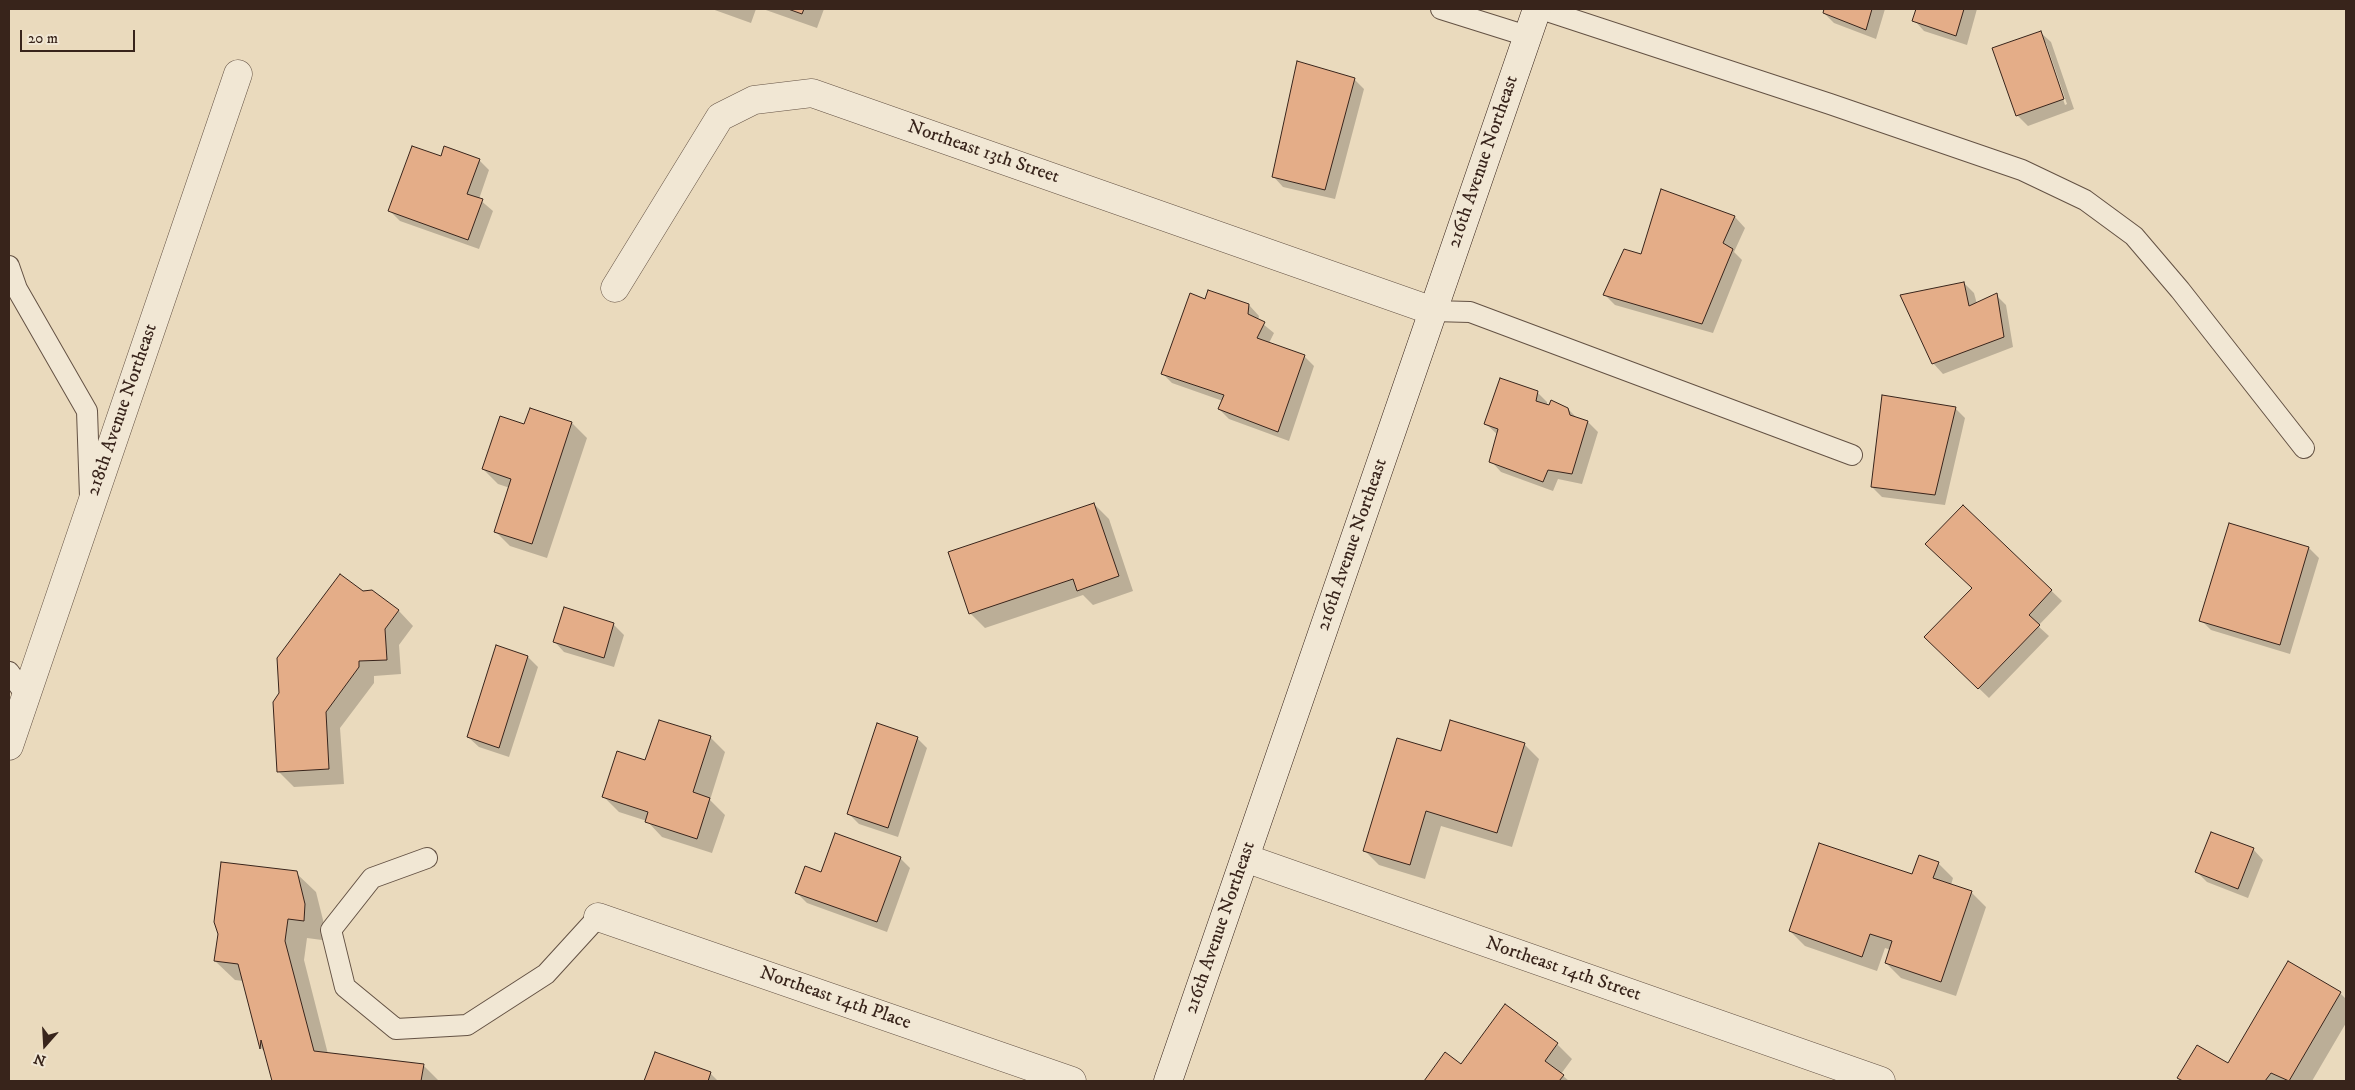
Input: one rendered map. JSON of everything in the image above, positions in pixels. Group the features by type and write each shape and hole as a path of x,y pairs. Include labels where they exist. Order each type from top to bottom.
{"street":[{"name":"216th Avenue Northeast","path":"1168,1081 1537,9"},
{"name":"218th Avenue Northeast","path":"9,746 238,74"},
{"name":"Northeast 13th Street","path":"615,288 720,117 754,100 812,93 1433,311"},
{"name":"Northeast 14th Street","path":"1245,858 1881,1081"},
{"name":"Northeast 14th Place","path":"598,917 1072,1081"}],"lane":[{"path":"1441,9 1528,36"},
{"path":"1541,9 1830,104 2022,170 2085,200 2134,236 2180,290 2304,448"},
{"path":"9,266 17,289 87,411 90,506"},
{"path":"1433,311 1470,312 1852,455"},
{"path":"9,672 26,695"},
{"path":"426,858 372,878 331,930 345,986 396,1029 467,1025 546,974 598,917"}],"building":[{"path":"788,9 804,9 802,14"},
{"path":"1824,9 1872,9 1866,30 1823,13"},
{"path":"1916,9 1964,9 1956,36 1912,21"},
{"path":"2041,31 2064,99 2016,116 1992,48"},
{"path":"1297,61 1355,78 1325,190 1272,177"},
{"path":"412,146 441,156 444,146 480,159 467,194 483,199 468,240 388,211"},
{"path":"1661,189 1735,216 1723,243 1733,249 1702,324 1603,295 1624,249 1641,254"},
{"path":"1964,282 1969,306 1997,293 2004,337 1932,364 1900,295"},
{"path":"1208,290 1249,304 1248,314 1265,322 1257,338 1305,355 1278,432 1218,409 1224,395 1161,374 1190,293 1205,299"},
{"path":"1500,378 1538,391 1536,401 1549,405 1551,400 1568,408 1570,415 1588,421 1572,474 1548,470 1543,482 1489,462 1498,429 1484,424"},
{"path":"1882,395 1956,407 1935,495 1871,487"},
{"path":"530,408 572,422 532,544 494,532 511,479 482,469 500,416 524,424"},
{"path":"1094,503 1119,576 1077,591 1073,579 969,614 948,552"},
{"path":"1963,505 2052,590 2029,615 2040,625 1978,689 1924,637 1972,588 1925,544"},
{"path":"2229,523 2309,547 2280,645 2199,621"},
{"path":"340,574 363,591 372,590 399,610 385,629 387,660 359,661 359,667 326,712 329,769 277,772 273,702 279,693 277,658"},
{"path":"564,607 614,623 604,658 553,642"},
{"path":"496,645 528,656 499,748 467,737"},
{"path":"659,720 711,736 693,792 710,798 697,839 645,822 648,812 602,797 617,751 645,760"},
{"path":"1450,720 1525,743 1497,833 1426,811 1410,865 1363,851 1397,738 1441,751"},
{"path":"877,723 918,737 888,828 847,814"},
{"path":"2211,832 2254,848 2238,889 2195,872"},
{"path":"835,833 901,857 877,922 795,893 805,866 821,872"},
{"path":"1819,843 1912,874 1919,855 1939,862 1933,878 1972,891 1941,982 1885,963 1892,941 1870,934 1862,957 1789,931"},
{"path":"221,862 297,871 305,904 304,921 288,919 285,941 314,1051 424,1064 421,1081 272,1081 261,1040 260,1049 238,964 214,961 218,934 214,922"},
{"path":"2288,961 2341,992 2289,1081 2271,1073 2265,1081 2183,1081 2177,1078 2197,1045 2228,1063"},
{"path":"1505,1004 1558,1043 1545,1061 1564,1075 1559,1081 1424,1081 1445,1052 1461,1064"},
{"path":"655,1052 711,1072 708,1081 644,1081"}]}
